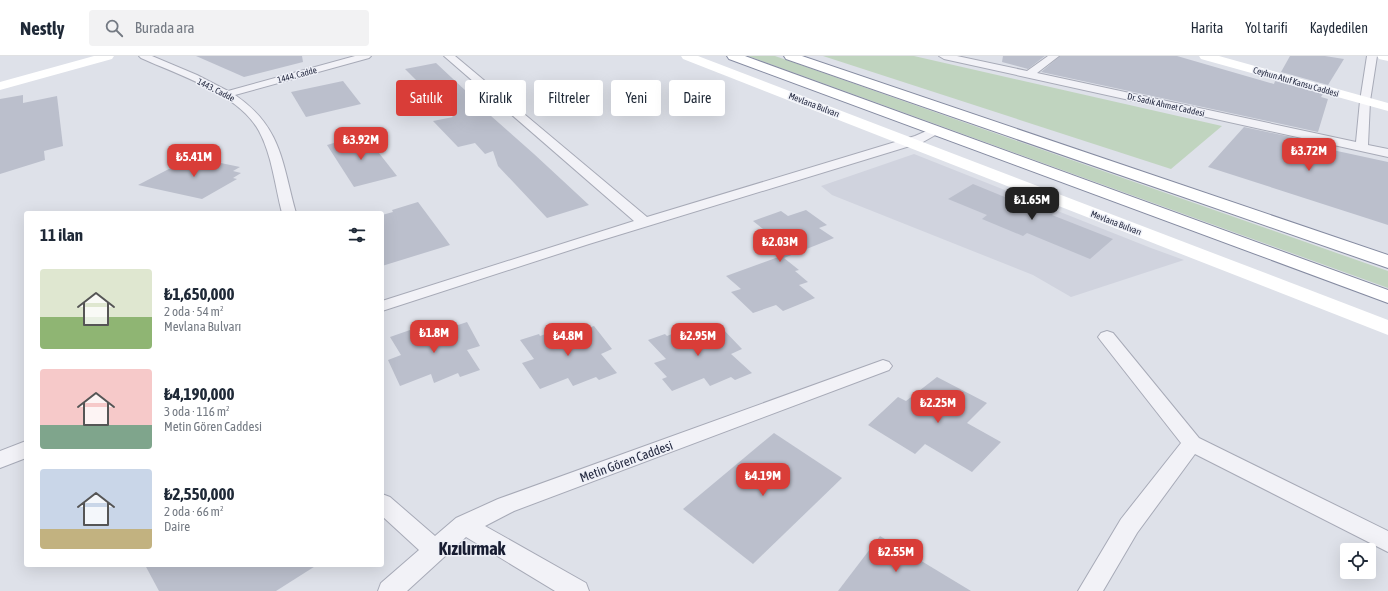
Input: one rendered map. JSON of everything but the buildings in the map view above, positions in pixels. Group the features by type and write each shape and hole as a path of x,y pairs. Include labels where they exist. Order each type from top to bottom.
{"main road":[{"path":"0,81 91,56"},
{"path":"0,86 108,56"},
{"name":"Mevlana Bulvarı","path":"687,56 1388,328"},
{"name":"Mevlana Bulvarı","path":"733,56 1388,297"},
{"path":"790,56 1388,262"},
{"name":"Ceyhun Atuf Kansu Caddesi","path":"1205,56 1388,107"},
{"path":"1383,56 1388,57"}],"street":[{"name":"1443. Cadde","path":"144,56 228,94 249,108 264,129 272,150 288,211"},
{"name":"1444. Cadde","path":"228,94 366,56"},
{"path":"449,56 645,223"},
{"name":"Dr. Sadık Ahmet Caddesi","path":"944,56 1388,153"},
{"path":"1029,74 1054,56"},
{"path":"1362,147 1372,56"},
{"path":"384,305 645,223 919,140 935,131"},
{"path":"1107,336 1192,443 1388,542"},
{"name":"Metin Gören Caddesi","path":"390,591 464,525 506,505 882,366"},
{"path":"1090,591 1129,526 1192,443"},
{"path":"0,460 24,450"},
{"path":"384,505 436,551"},
{"path":"464,525 577,591"}],"shaded area":[{"path":"914,154 1184,260 1071,297 1033,275 832,195 821,186"}],"green space":[{"path":"748,56 775,56 1388,271 1388,288"},
{"path":"823,56 914,56 1222,126 1171,169"}],"district":[{"name":"Kızılırmak","path":"472,549"}]}
